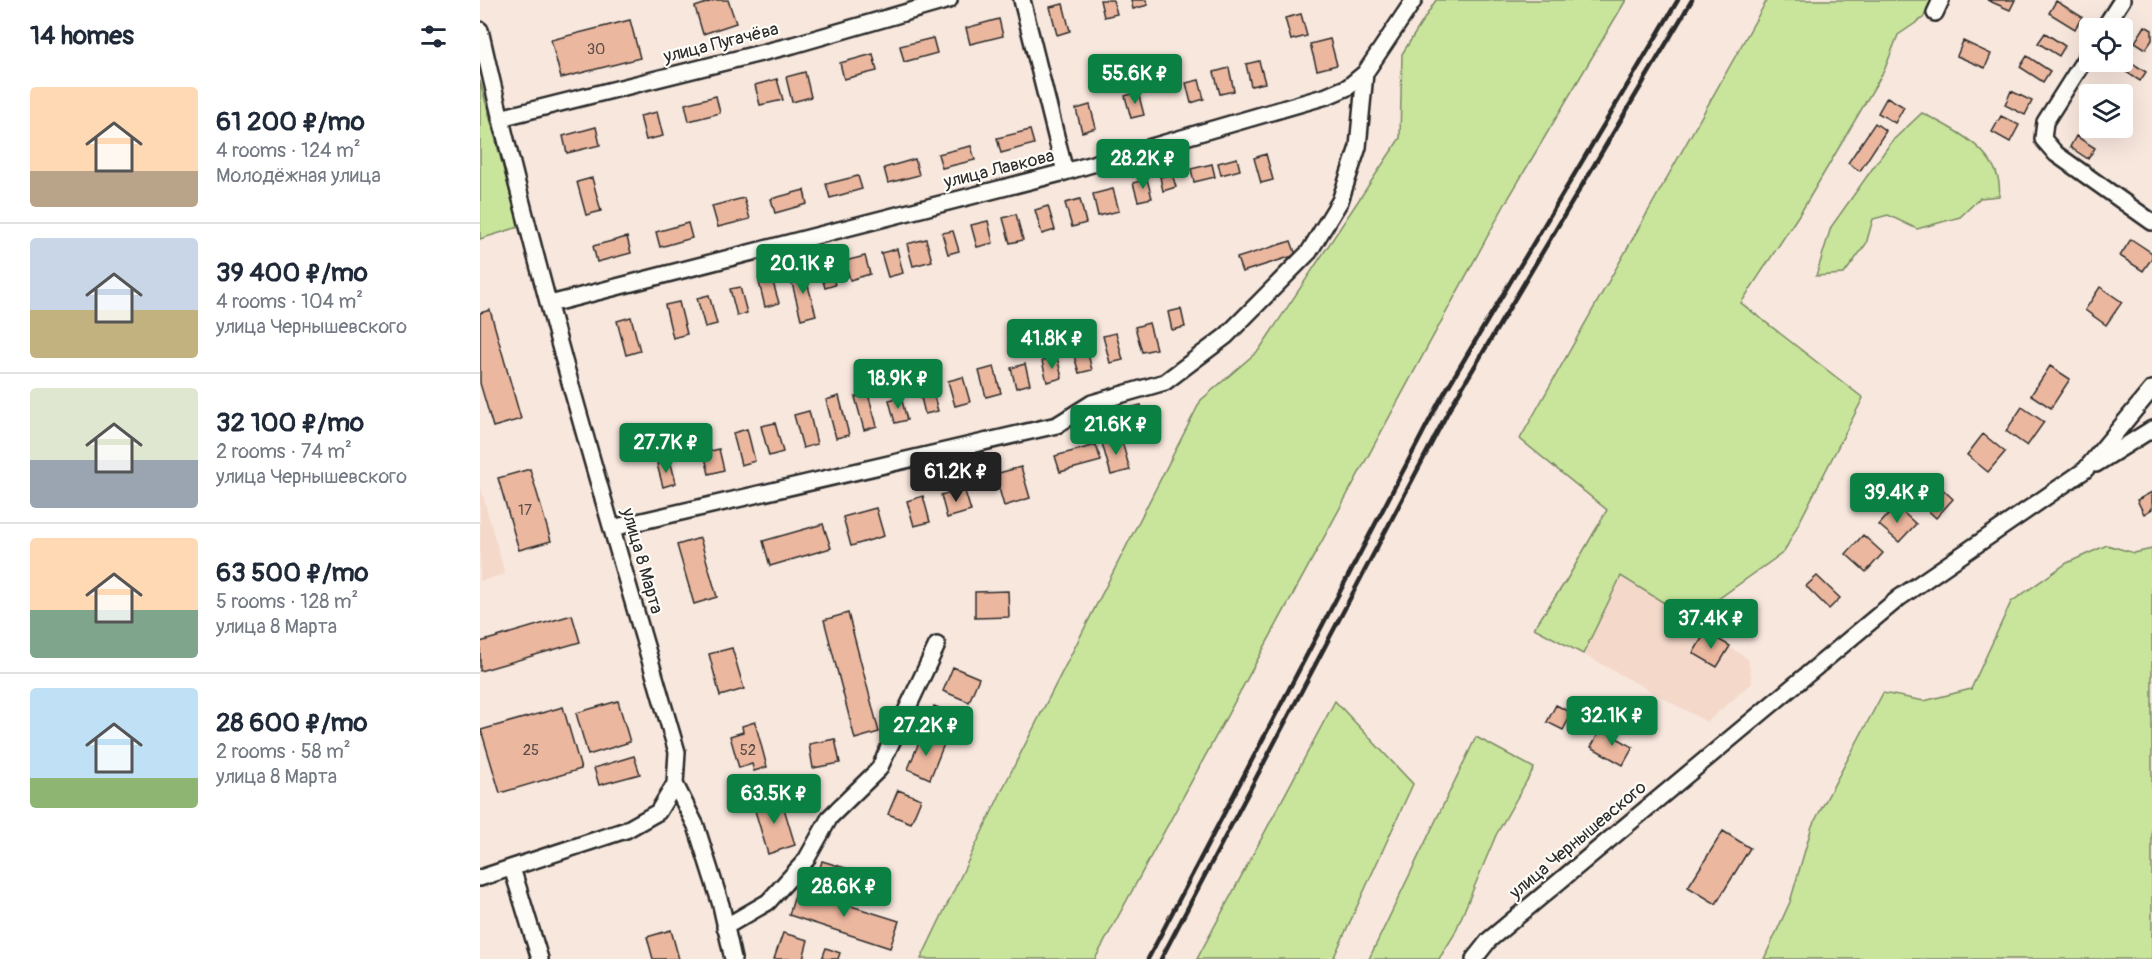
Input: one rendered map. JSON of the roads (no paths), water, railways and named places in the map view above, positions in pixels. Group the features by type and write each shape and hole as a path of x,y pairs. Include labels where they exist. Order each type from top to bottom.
{"street":[{"name":"улица Пугачёва","path":"500,118 793,45 949,0"},
{"path":"1022,0 1065,172"},
{"name":"улица Лавкова","path":"550,304 1065,172 1327,96 1348,87 1365,73 1414,0"},
{"path":"2110,18 2122,0"},
{"name":"улица 8 Марта","path":"480,30 500,118 550,304 677,752 675,784"},
{"path":"2079,68 2045,122 2043,139 2056,154 2152,222"},
{"path":"612,528 1057,425 1092,404 1165,382 1226,336 1309,252 1340,201 1358,147 1365,73"},
{"name":"улица Чернышевского","path":"1474,959 1498,932 1899,598 2085,470 2152,389"},
{"path":"2085,470 2152,429"},
{"path":"725,927 768,902 806,860 830,817 879,769 938,645"},
{"path":"480,878 626,830 658,812 675,784"},
{"path":"675,784 696,826 733,959"},
{"path":"512,868 540,959"}],"railway":[{"path":"1148,959 1439,402 1678,0"},
{"path":"1161,959 1450,408 1692,0"}]}
